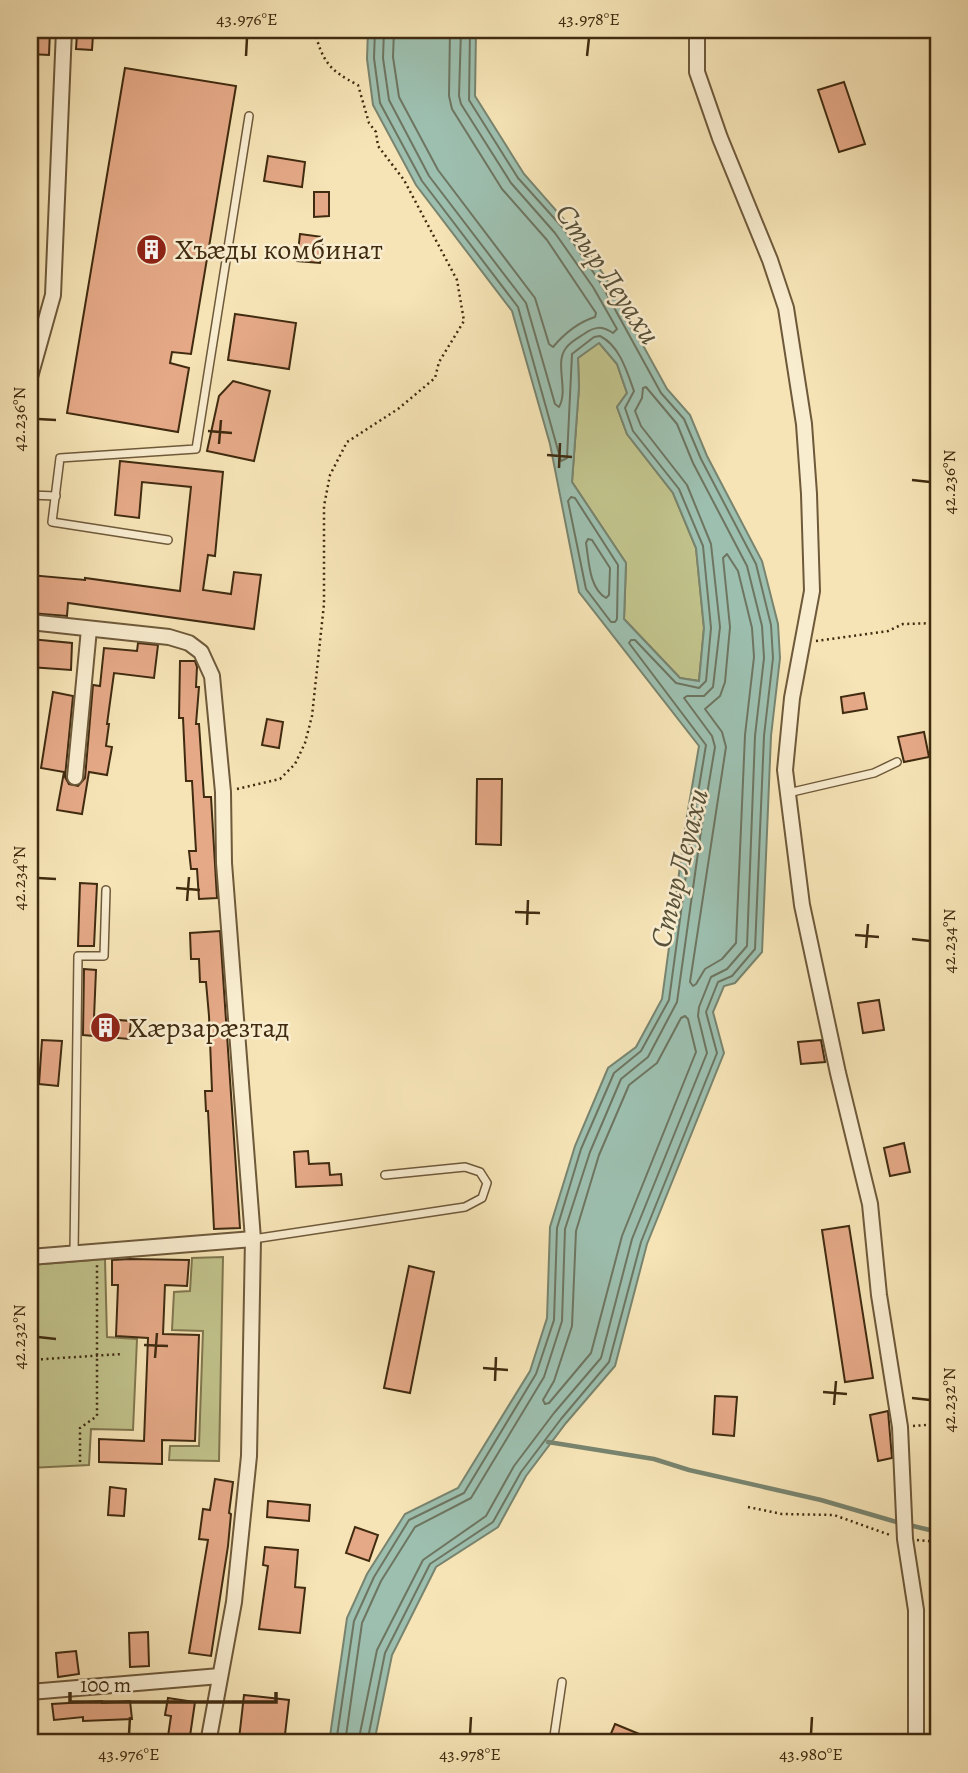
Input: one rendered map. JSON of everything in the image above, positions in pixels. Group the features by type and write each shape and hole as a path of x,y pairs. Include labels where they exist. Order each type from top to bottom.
{"street":[{"path":"30,377 53,295 64,30"},
{"path":"697,30 697,72 786,308 804,424 810,495 812,591 791,710 785,770 802,905 838,1073 870,1204 879,1295 900,1427 905,1539 916,1610 916,1743"},
{"path":"30,622 169,637 189,643 201,652 212,676 223,792 224,863 253,1239 249,1456 234,1602 208,1743"},
{"path":"75,777 89,629"},
{"path":"30,1256 253,1239"},
{"path":"30,1692 220,1676"}],"lane":[{"path":"168,540 52,522 60,458 197,449 249,116"},
{"path":"30,495 56,496"},
{"path":"788,793 874,773 897,762"},
{"path":"74,1254 78,956 104,956 106,890"},
{"path":"253,1239 465,1207 482,1198 487,1184 480,1172 465,1167 385,1174"},
{"path":"553,1743 562,1682"}],"path":[{"path":"223,792 280,779 295,764 305,743 312,716 324,604 324,506 330,475 347,442 398,409 435,378 439,362 464,321 457,280 404,180 378,146 376,132 369,123 358,85 338,75 320,54 314,30"},
{"path":"802,642 856,637 888,631 903,624 938,624"},
{"path":"80,1462 80,1428 97,1416 97,1251"},
{"path":"30,1360 122,1354"},
{"path":"900,1427 938,1424"},
{"path":"748,1507 782,1514 834,1515 905,1539 938,1542"}],"green space":[{"path":"599,342 617,364 627,393 617,407 627,434 673,493 696,548 704,628 699,681 680,678 624,619 626,563 572,482 579,387 578,358"},
{"path":"223,1257 219,1461 169,1460 170,1446 199,1446 203,1331 172,1330 174,1292 190,1291 192,1258"},
{"path":"105,1259 107,1337 137,1339 133,1430 91,1429 89,1465 30,1468 30,1265"}],"water":[{"path":"368,30 476,30 475,96 524,174 568,224 606,278 667,389 690,415 707,456 762,561 778,624 780,658 771,736 762,952 735,983 724,986 713,1012 724,1053 647,1244 615,1366 566,1423 526,1476 498,1527 436,1567 392,1655 374,1743 329,1743 347,1618 367,1574 405,1514 458,1488 530,1371 547,1318 550,1227 575,1146 608,1068 636,1047 662,999 699,746 579,592 550,444 512,311 416,185 373,105 367,59","holes":["599,343 617,364 627,393 617,407 627,434 673,493 696,548 704,628 699,681 680,678 624,619 626,563 572,482 579,387 578,358"]}],"building":[{"path":"30,30 50,30 49,55 30,54"},
{"path":"77,34 93,35 92,50 76,49"},
{"name":"Хъæды комбинат","path":"125,68 236,86 191,354 172,352 170,363 189,368 178,432 67,413"},
{"path":"844,82 865,144 839,152 818,90"},
{"path":"268,156 305,162 302,187 264,181"},
{"path":"314,192 329,192 329,216 314,217"},
{"path":"300,234 323,237 320,263 297,261"},
{"path":"235,314 296,323 289,369 228,360"},
{"path":"233,381 270,391 254,461 207,451 219,396"},
{"path":"120,461 223,472 215,556 208,555 203,590 231,594 234,572 261,575 254,629 68,603 67,616 30,613 30,575 85,578 180,591 191,487 142,482 139,518 115,515"},
{"path":"30,639 72,643 71,670 30,667"},
{"path":"138,643 158,645 154,678 114,673 107,724 106,746 112,747 107,775 89,772 82,814 57,810 64,772 41,768 53,692 73,696 65,777 69,784 78,786 85,778 93,685 100,686 104,648 137,651"},
{"path":"180,661 195,661 197,667 196,687 199,687 196,724 199,724 204,797 211,797 217,898 199,899 197,869 191,869 189,851 196,851 192,781 186,781 183,718 179,718"},
{"path":"864,693 867,709 843,713 841,697"},
{"path":"267,719 283,722 279,748 262,745"},
{"path":"924,732 929,757 904,762 898,737"},
{"path":"477,779 502,779 501,845 476,844"},
{"path":"80,883 97,884 94,946 78,946"},
{"path":"220,931 240,1228 214,1229 205,1091 212,1091 209,1016 206,982 200,982 199,959 191,959 190,933"},
{"name":"Хæрзарæзтад","path":"84,969 96,970 94,1018 131,1021 129,1039 83,1035"},
{"path":"879,1000 884,1030 863,1033 858,1003"},
{"path":"42,1040 62,1041 58,1086 39,1084"},
{"path":"821,1040 825,1062 801,1064 798,1042"},
{"path":"904,1143 910,1172 890,1176 884,1148"},
{"path":"308,1151 309,1164 329,1163 330,1175 341,1174 342,1185 296,1187 294,1152"},
{"path":"849,1226 873,1378 845,1382 822,1230"},
{"path":"112,1260 189,1260 187,1286 165,1285 163,1334 199,1335 195,1441 162,1440 162,1464 99,1462 99,1439 144,1441 148,1338 116,1336 118,1285 112,1285"},
{"path":"409,1266 434,1272 410,1393 384,1388"},
{"path":"715,1396 737,1397 734,1436 713,1434"},
{"path":"888,1411 892,1458 878,1461 870,1415"},
{"path":"215,1479 233,1482 228,1546 211,1656 189,1653 208,1540 199,1539 203,1509 210,1510"},
{"path":"110,1487 126,1489 124,1516 108,1515"},
{"path":"268,1501 310,1505 309,1521 267,1517"},
{"path":"355,1527 378,1535 369,1561 346,1553"},
{"path":"265,1547 298,1550 295,1587 305,1588 300,1633 259,1629 268,1566 263,1565"},
{"path":"148,1632 149,1666 130,1667 129,1633"},
{"path":"76,1651 79,1674 58,1677 56,1653"},
{"path":"244,1695 289,1700 284,1743 245,1743 245,1740 239,1739"},
{"path":"168,1698 195,1702 189,1743 167,1743 171,1716 165,1715"},
{"path":"130,1701 132,1719 83,1721 83,1717 54,1720 52,1704"},
{"path":"615,1724 661,1743 607,1743"}],"waterway":[{"path":"548,1442 654,1459 689,1470 821,1500 900,1523"},
{"path":"909,1525 938,1532"}],"place":[{"name":"Хъæды комбинат","path":"152,250"},
{"name":"Хæрзарæзтад","path":"106,1028"}],"water label":[{"name":"Стыр Леуахи","path":"608,274"},
{"name":"Стыр Леуахи","path":"679,868"}]}
